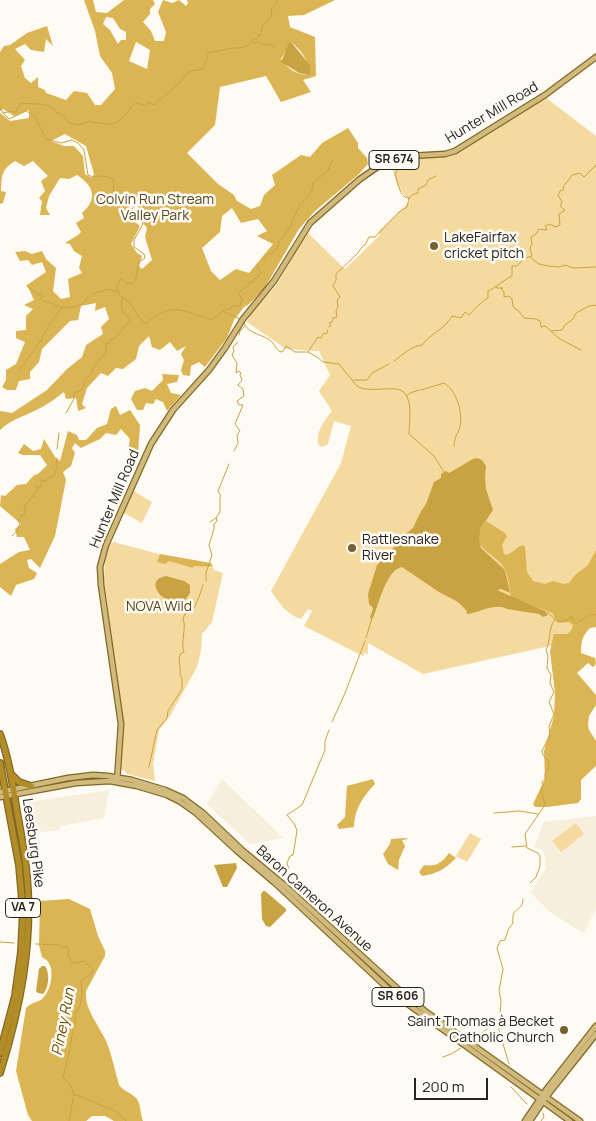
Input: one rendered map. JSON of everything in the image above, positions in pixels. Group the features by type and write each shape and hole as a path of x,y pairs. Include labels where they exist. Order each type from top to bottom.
{"highway":[{"name":"Leesburg Pike","path":"0,734 14,792 27,876 28,933 20,1002 0,1074"},
{"name":"Leesburg Pike","path":"0,763 3,794 21,875 22,926 20,966 15,996 0,1053"},
{"path":"10,772 19,782 31,786"}],"main road":[{"name":"Hunter Mill Road","path":"117,780 121,724 100,585 101,563 116,522 149,448 173,410 209,370 230,340 249,307 268,289 310,223 367,173 379,166 404,157 452,152 538,99 596,57"},
{"name":"Baron Cameron Avenue","path":"14,792 31,786 77,776 117,780 166,795 185,804 274,882 395,995 543,1098 580,1121"},
{"name":"Baron Cameron Avenue","path":"3,794 76,783 117,780"},
{"path":"530,1121 543,1098 596,1026"},
{"path":"525,1121 596,1034"},
{"name":"Baron Cameron Avenue","path":"543,1098 570,1121"}],"shaded area":[{"path":"291,42 310,65 311,74 299,73 281,62"},
{"path":"477,458 482,460 486,466 486,489 493,510 481,528 479,538 481,548 505,570 510,593 501,589 497,590 545,611 548,615 543,617 539,614 503,607 487,608 467,614 466,610 458,602 439,592 402,567 396,569 387,581 373,618 370,618 373,608 369,604 368,594 377,565 400,539 413,528 426,504 434,482 441,478 441,474 446,471 449,473"},
{"path":"166,576 184,581 190,585 190,593 184,602 170,601 159,593 156,583 159,579"},
{"path":"222,779 283,838 250,844 207,804"},
{"path":"109,790 104,818 60,826 60,830 32,833 27,806 30,802"},
{"path":"596,816 596,909 583,933 550,912 531,893 546,868 544,851 534,847 544,822"},
{"path":"236,863 237,868 227,887 223,887 214,865"},
{"path":"263,891 286,909 270,927 266,926 262,919 261,894"},
{"path":"45,966 47,969 48,976 47,988 43,994 36,991 39,969"}],"green space":[{"name":"Colvin Run Stream Valley Park","path":"84,0 93,0 96,12 107,13 124,0 153,0 155,4 143,22 151,31 155,41 164,41 166,32 158,12 163,0 172,3 179,0 186,6 187,0 335,0 304,15 288,16 290,27 315,37 316,76 303,80 311,92 281,102 266,76 220,87 215,125 187,153 218,184 234,195 237,201 251,209 260,206 264,195 275,185 272,175 301,155 310,157 322,143 348,128 358,143 358,148 367,158 368,164 359,174 315,211 299,229 264,289 244,307 234,320 227,338 205,367 199,362 191,366 190,376 183,375 181,370 184,360 181,354 186,346 177,351 170,342 160,350 152,347 149,336 139,346 136,359 123,369 116,368 108,376 101,373 87,388 82,404 86,408 78,411 76,398 66,399 64,392 44,406 10,422 0,430 0,411 12,413 47,390 67,369 82,357 86,345 103,334 101,327 109,319 105,307 95,311 96,303 81,306 78,320 70,321 42,349 39,362 30,372 30,379 19,381 16,390 7,390 2,387 6,380 6,370 16,364 25,342 16,338 16,331 26,330 26,316 33,309 24,305 34,300 27,285 46,272 42,262 32,265 28,260 20,261 15,252 25,251 32,254 42,251 46,259 56,268 53,291 61,299 70,297 68,279 82,273 79,268 82,256 74,251 70,244 65,243 81,232 76,223 84,218 82,213 90,203 92,193 83,179 77,175 69,179 60,178 49,196 46,208 50,215 40,215 42,201 39,198 45,191 41,181 48,176 33,161 24,166 15,161 3,173 1,191 6,192 3,203 0,204 0,113 10,121 29,118 29,110 14,116 3,109 0,111 0,52 4,46 10,45 27,33 47,26 53,46 46,39 44,52 31,50 25,44 15,49 25,60 21,66 25,78 31,83 38,77 38,87 45,90 46,93 66,100 74,91 87,93 95,105 101,105 115,89 112,73 100,56 95,31","holes":["106,17 113,18 120,29 126,32 126,40 121,40 118,44 110,30 103,24","136,42 150,50 147,69 129,61","291,42 304,56 311,74 298,73 281,59","65,134 86,146 94,174 92,178 85,174 83,156 74,146 64,146 51,141","127,196 138,199 138,217 147,228 145,237 152,260 142,269 139,266 142,256 137,253 131,244 140,226 128,217 130,204","232,208 241,223 258,219 267,231 257,236 273,244 249,273 236,269 220,280 211,271 202,248 220,232 222,216"]},
{"path":"545,97 596,136 596,592 577,640 423,674 368,643 368,654 364,653 363,656 304,626 312,611 308,609 301,619 296,617 284,608 271,591 341,463 351,426 334,421 328,444 322,447 318,444 319,431 332,411 319,391 330,375 319,351 286,349 247,322 251,313 276,286 307,232 345,269 380,235 378,232 410,201 398,187 391,165 414,158 444,157 454,154"},
{"path":"162,374 179,375 177,382 167,384 171,393 181,395 167,411 163,402 156,399 153,404 146,403 143,410 137,410 131,399 135,391 145,388 152,391 163,380"},
{"path":"116,406 120,415 130,410 140,425 138,454 128,451 130,439 121,429 116,435 106,433 100,439 81,448 75,443 72,448 75,453 71,466 63,472 66,480 55,536 40,568 31,559 27,560 29,568 37,573 34,579 16,585 11,596 0,587 0,564 19,552 30,550 24,537 17,537 15,529 21,524 0,506 1,495 5,496 17,485 26,484 47,465 40,455 23,455 18,453 24,444 33,451 41,449 44,439 55,457 60,461 68,431 77,435 79,440 86,440 97,428 107,424 111,409"},
{"path":"132,490 152,502 142,523 122,512"},
{"path":"486,521 507,536 502,545 504,554 506,555 523,545 525,547 527,572 533,581 545,584 553,581 563,584 569,583 575,575 588,565 596,550 596,627 590,628 585,634 581,653 595,658 596,664 593,667 588,663 577,673 596,695 596,705 589,716 588,725 596,741 596,766 581,780 581,799 578,803 547,807 535,807 533,804 545,779 544,751 554,716 555,693 550,651 554,634 567,634 571,631 573,625 569,622 558,623 552,613 511,597 505,569 480,544 479,538"},
{"name":"NOVA Wild","path":"114,542 213,567 214,570 223,573 212,622 202,634 201,651 197,667 170,716 159,730 153,764 155,781 127,774 124,770 121,770 123,738 121,705 104,580 105,562 110,543"},
{"path":"160,554 211,563 213,567 194,566 193,568 169,561 165,564 157,562"},
{"path":"373,779 375,784 360,804 354,821 354,827 339,829 337,825 345,817 347,786"},
{"path":"576,823 584,834 561,852 552,841"},
{"path":"470,833 481,839 467,862 456,856"},
{"path":"391,839 409,839 402,840 405,846 399,860 398,870 388,864 383,854"},
{"path":"449,853 456,858 444,868 432,874 422,876 419,872 424,865 438,864"},
{"path":"69,899 90,909 98,936 105,951 105,956 86,991 87,1005 107,1043 119,1085 137,1099 143,1121 114,1121 105,1116 92,1116 86,1121 32,1121 28,1115 16,1071 26,1008 45,995 50,986 52,976 50,966 47,960 42,957 39,945 40,901"}],"waterway":[{"path":"3,113 12,111 15,113 21,103 41,104 51,107 57,113 62,114 69,123 79,125 91,121 93,123 116,123 136,103 147,106 148,102 154,105 178,85 189,71 203,69 210,52 245,46 254,39 257,39 259,34 261,36 262,27 272,15 271,9 278,0"},
{"path":"253,43 259,42 275,47"},
{"path":"0,107 9,119 26,111 34,115 46,139 61,143 72,140 78,143 84,150 88,175 93,177 104,176 114,180 113,195 121,199 132,198 137,202 129,213 132,219 143,224 134,240 134,247 144,254 145,258 139,262 135,281 133,283 126,283 121,278 116,288 120,296 130,303 139,318 146,323 169,310 181,310 212,320 223,311 240,319"},
{"path":"264,259 277,249 279,242 292,225 291,222 296,211 299,209 299,205 309,195 313,183 328,170 333,160"},
{"path":"398,163 400,166 395,174 398,186 403,195 409,198"},
{"path":"394,361 411,349 422,345 449,321 452,316 461,318 465,312 469,315 488,298 488,291 512,276 512,266 517,266 525,258 532,256 530,249 531,237 539,229 547,230 545,226 549,224 556,227 560,225 559,214 565,210 560,206 562,202 558,195 563,190 564,185 572,175 580,173 584,177 596,165"},
{"path":"329,327 331,326 329,323 332,322 333,318 337,317 337,300 340,297 333,286 336,274 358,253 369,237 375,237 399,212 407,207 409,198 418,193 418,189 426,185 428,180 436,176"},
{"path":"531,258 539,264 548,266 596,267"},
{"path":"224,310 230,309 232,306 240,306 242,300 239,293 249,285 249,281 254,282 253,280 259,276 258,274 262,273 258,265"},
{"path":"27,286 39,295 40,293 43,297 41,299 52,303 55,307 58,305 60,307 76,306 86,301 88,297"},
{"path":"496,286 497,288 503,288 501,289 504,292 504,297 509,296 512,299 513,306 524,318 540,321 541,327 545,326 560,339 581,350"},
{"path":"93,294 108,289 116,291"},
{"path":"66,413 74,399 74,393 82,390 83,382 93,372 92,370 106,351 106,343 110,344 110,340 115,338 131,320 123,311 121,306 122,299"},
{"path":"551,331 562,330 576,313 589,306 596,305"},
{"path":"19,371 62,308"},
{"path":"243,321 245,326 252,332 265,337 281,352 286,346 295,352 308,352 323,362 339,364 357,386 361,388 396,389 402,391 406,395 410,407 409,434 434,456 444,472"},
{"path":"239,335 245,326"},
{"path":"308,352 318,337 321,338 324,333 328,332 327,330"},
{"path":"234,451 238,443 237,435 240,431 235,424 243,405 239,405 237,401 244,396 243,389 238,385 242,380 241,373 239,371 236,373 237,363 232,355 233,347 238,342"},
{"path":"354,380 367,380 372,373 389,364"},
{"path":"421,390 444,383 456,397 461,421 454,446"},
{"path":"407,396 419,390"},
{"path":"57,449 59,433"},
{"path":"12,536 19,527 18,520 25,513 24,506 31,498 35,497 33,494 38,490 36,486 41,487 41,479 46,482 47,478 53,477 56,472 58,468 56,464 57,458"},
{"path":"206,581 206,573 212,555 209,545 214,524 220,512 221,496 218,491 229,464"},
{"path":"210,522 216,518"},
{"path":"149,767 157,730 167,718 168,711 182,689 179,659 180,654 184,652 183,618 185,614 192,611 203,585"},
{"path":"547,612 557,621 565,621 572,616 576,624 590,614 596,615"},
{"path":"366,638 372,618"},
{"path":"530,883 536,877 540,866 540,857 538,853 527,848 525,834 545,805 541,790 542,782 549,767 542,751 550,735 549,726 554,714 549,702 554,692 550,683 551,675 547,668 548,656 546,650 555,619"},
{"path":"332,722 365,641"},
{"path":"281,878 289,869 287,863 290,856 293,855 297,831 287,815 302,805 325,750 325,741 329,730"},
{"path":"494,813 520,811 538,814"},
{"path":"512,847 526,846"},
{"path":"509,1064 499,1030 501,1000 499,991 503,969 497,948 500,941 505,940 508,930 513,923 515,911 521,906 523,899"},
{"name":"Piney Run","path":"0,942 14,943"},
{"name":"Piney Run","path":"36,944 59,945 62,948 67,946 69,950 68,956 73,963 84,961 93,970 91,974 81,981 82,994 80,1006 75,1014 76,1022 63,1078 71,1086 74,1094 69,1121"},
{"path":"474,1037 492,1025 499,1026"},
{"path":"443,1057 461,1048"},
{"path":"511,1087 527,1104"},
{"path":"74,1094 117,1112 126,1121"},
{"path":"541,1121 544,1117 543,1113"}],"place":[{"name":"LakeFairfax cricket pitch","path":"434,246"},
{"name":"Rattlesnake River","path":"352,548"},
{"name":"Saint Thomas à Becket Catholic Church","path":"564,1030"}]}
